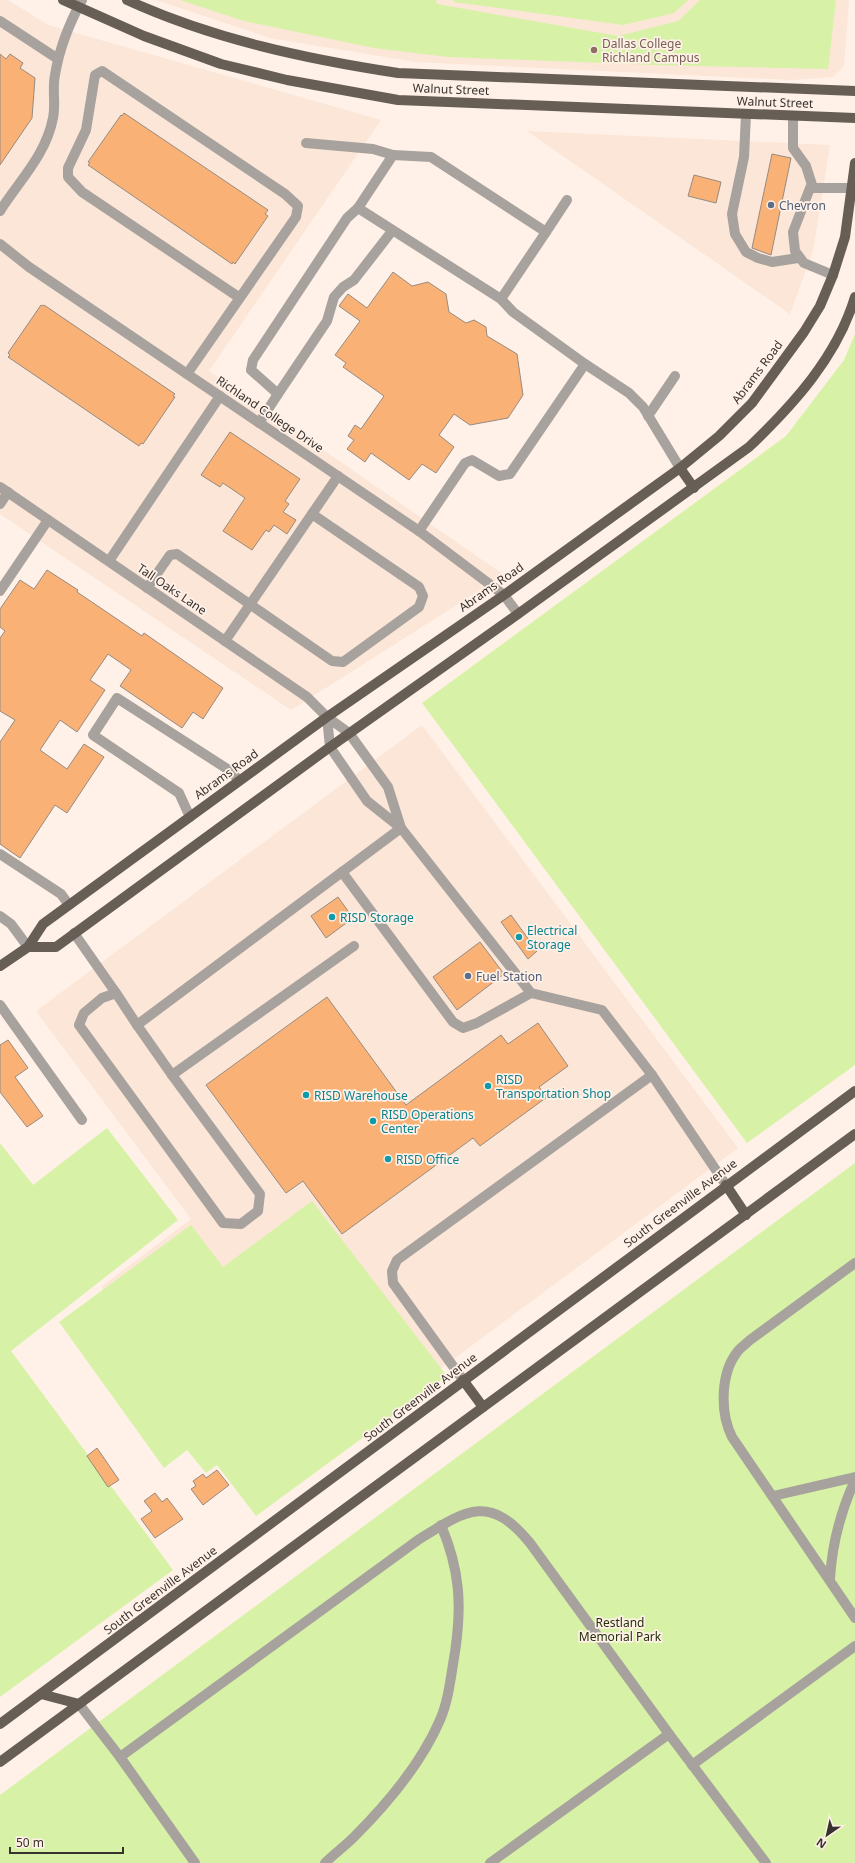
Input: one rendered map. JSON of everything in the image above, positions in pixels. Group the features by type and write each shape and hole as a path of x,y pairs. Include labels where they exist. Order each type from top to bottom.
{"main road":[{"name":"Walnut Street","path":"63,0 80,4 144,36 222,64 287,80 398,100 855,118"},
{"name":"Walnut Street","path":"127,0 144,8 234,38 289,53 341,65 398,73 855,91"},
{"name":"Abrams Road","path":"0,966 28,947 43,924 327,717 504,595 680,468 719,436 752,403 804,332 820,306 833,275 845,236 853,188 855,163"},
{"path":"28,947 56,947 349,733 518,614 749,447 776,421 817,372 838,339 855,297"},
{"path":"680,468 694,488"},
{"name":"South Greenville Avenue","path":"0,1724 726,1185 855,1091"},
{"path":"0,1762 855,1134"},
{"path":"726,1185 746,1215"},
{"path":"463,1380 483,1407"},
{"path":"41,1694 80,1704"}],"street":[{"path":"137,0 144,8"},
{"path":"0,211 4,197 31,168 44,146 53,118 54,76 58,59 80,4"},
{"path":"0,21 58,59"},
{"path":"187,374 240,298 296,217 298,206 285,194 102,71 95,74 86,130 68,168 68,177 82,192 240,298"},
{"path":"746,114 744,157 732,214 735,234 746,252 758,258 772,262 798,258"},
{"path":"793,116 793,148 806,166 813,188"},
{"path":"306,143 373,149 392,155 431,157 546,232"},
{"path":"278,394 252,370 253,360 347,218 358,208 392,155"},
{"path":"833,275 804,263 798,258 795,251 793,232 808,190 813,188 853,188"},
{"path":"501,299 567,200"},
{"path":"358,208 501,299 513,312 585,364 629,393 643,407 680,468"},
{"path":"259,423 327,320 334,297 343,287 354,280 392,231"},
{"name":"Richland College Drive","path":"0,244 29,267 419,531 504,595 518,614"},
{"path":"419,531 465,463 472,460 500,476 510,474 585,364"},
{"path":"648,416 675,376"},
{"path":"108,561 220,396"},
{"path":"225,641 338,476"},
{"path":"0,504 4,490"},
{"name":"Tall Oaks Lane","path":"4,490 307,697 327,717 349,733 388,787 401,828"},
{"path":"147,588 170,555 177,554 332,661 339,663 343,662 419,607 422,596 419,587 312,514"},
{"path":"0,590 48,520"},
{"path":"190,817 179,793 93,735 117,698 232,772 239,782"},
{"path":"327,717 330,747 367,801 401,828 531,993 602,1010 652,1075 726,1185"},
{"path":"137,1025 401,828"},
{"path":"0,854 61,894 69,906"},
{"path":"342,872 453,1022 463,1028 477,1023 531,993"},
{"path":"0,916 11,924 28,947"},
{"path":"74,933 116,993 137,1025 260,1194 258,1211 241,1224 223,1223 79,1025 84,1013 102,998 116,993"},
{"path":"172,1074 354,946"},
{"path":"0,1005 82,1120"},
{"path":"463,1380 393,1283 392,1271 397,1260 652,1075"},
{"path":"855,1263 750,1340 738,1351 732,1363 723,1403 728,1427 855,1618"},
{"path":"773,1496 855,1479"},
{"path":"830,1579 831,1558 838,1523 855,1479"},
{"path":"120,1757 412,1544 441,1525 476,1510 488,1511 509,1521 521,1532 669,1734 766,1863"},
{"path":"325,1863 358,1833 388,1799 423,1752 440,1719 450,1681 459,1616 454,1560 441,1525"},
{"path":"692,1764 855,1646"},
{"path":"80,1704 120,1757 195,1863"},
{"path":"490,1863 669,1734"}],"shaded area":[{"path":"0,0 8,0 48,25 381,120 209,371 504,575 291,710 0,514"},
{"name":"Dallas College Richland Campus","path":"156,0 849,0 844,66 833,77 792,80 415,62 270,38"},
{"path":"527,131 830,145 813,251 790,314"},
{"path":"422,725 738,1148 261,1502 101,1287 191,1219 36,1011"}],"green space":[{"name":"Dallas College Richland Campus","path":"180,0 436,0 437,4 618,36 678,21 700,0 836,0 828,69 654,65 448,57 374,48 244,21"},
{"path":"453,0 688,0 674,13 623,25 454,2"},
{"path":"855,334 855,1065 747,1143 422,703 786,436 844,360"},
{"path":"107,1128 178,1220 11,1351 173,1570 0,1697 0,1143 33,1185"},
{"name":"Restland Memorial Park","path":"855,1163 855,1863 0,1863 0,1795"},
{"path":"312,1201 447,1376 256,1516 217,1465 206,1473 187,1450 164,1468 59,1322 191,1225 223,1267"}],"building":[{"path":"0,54 6,59 10,54 23,63 20,68 35,78 32,118 0,165"},
{"path":"124,113 268,210 265,214 268,216 235,264 233,262 232,264 88,165 90,163 88,162 121,115 122,116"},
{"name":"Chevron","path":"772,154 791,158 771,255 752,248"},
{"path":"694,175 721,182 716,203 688,196"},
{"path":"393,272 412,286 428,282 446,294 449,312 466,323 474,320 486,327 487,336 517,354 523,395 508,418 470,425 454,414 439,435 454,447 436,473 422,464 409,480 371,453 365,462 347,449 354,440 348,436 355,425 361,429 384,396 343,367 346,363 335,355 360,321 339,306 348,294 367,308"},
{"path":"41,305 44,305 175,394 173,396 175,397 143,444 141,443 139,446 8,357 10,355 8,353"},
{"path":"230,432 300,479 285,501 289,504 283,512 296,520 287,534 274,525 269,532 266,530 252,550 223,531 245,498 223,483 220,487 201,475"},
{"path":"47,570 78,590 77,592 142,636 144,633 223,688 203,719 193,712 182,728 120,686 131,670 108,654 90,680 105,690 77,732 60,720 40,750 67,769 84,744 104,757 67,813 55,805 20,858 0,844 0,742 15,720 0,711 0,638 5,631 0,627 0,609 20,580 34,589"},
{"name":"RISD Storage","path":"338,897 353,918 326,938 311,916"},
{"name":"Electrical Storage","path":"511,915 537,951 528,959 501,922"},
{"name":"Fuel Station","path":"480,942 504,974 457,1010 433,977"},
{"name":"RISD Operations Center","path":"327,997 406,1105 501,1035 508,1044 538,1023 568,1066 539,1087 547,1097 480,1146 473,1138 342,1234 303,1181 286,1193 206,1085"},
{"path":"8,1040 28,1068 15,1077 43,1116 27,1127 0,1092 0,1045"},
{"path":"97,1448 119,1480 108,1487 87,1456"},
{"path":"217,1470 229,1485 203,1505 191,1489 196,1486 193,1481 203,1474 206,1478"},
{"path":"155,1493 162,1502 167,1498 183,1519 155,1538 141,1519 152,1511 144,1501"}],"place":[{"name":"Dallas College Richland Campus","path":"594,50"},
{"name":"Chevron","path":"771,205"},
{"name":"RISD Storage","path":"332,917"},
{"name":"Electrical Storage","path":"519,937"},
{"name":"Fuel Station","path":"468,976"},
{"name":"RISD Transportation Shop","path":"488,1086"},
{"name":"RISD Warehouse","path":"306,1095"},
{"name":"RISD Operations Center","path":"373,1121"},
{"name":"RISD Office","path":"388,1159"}]}
